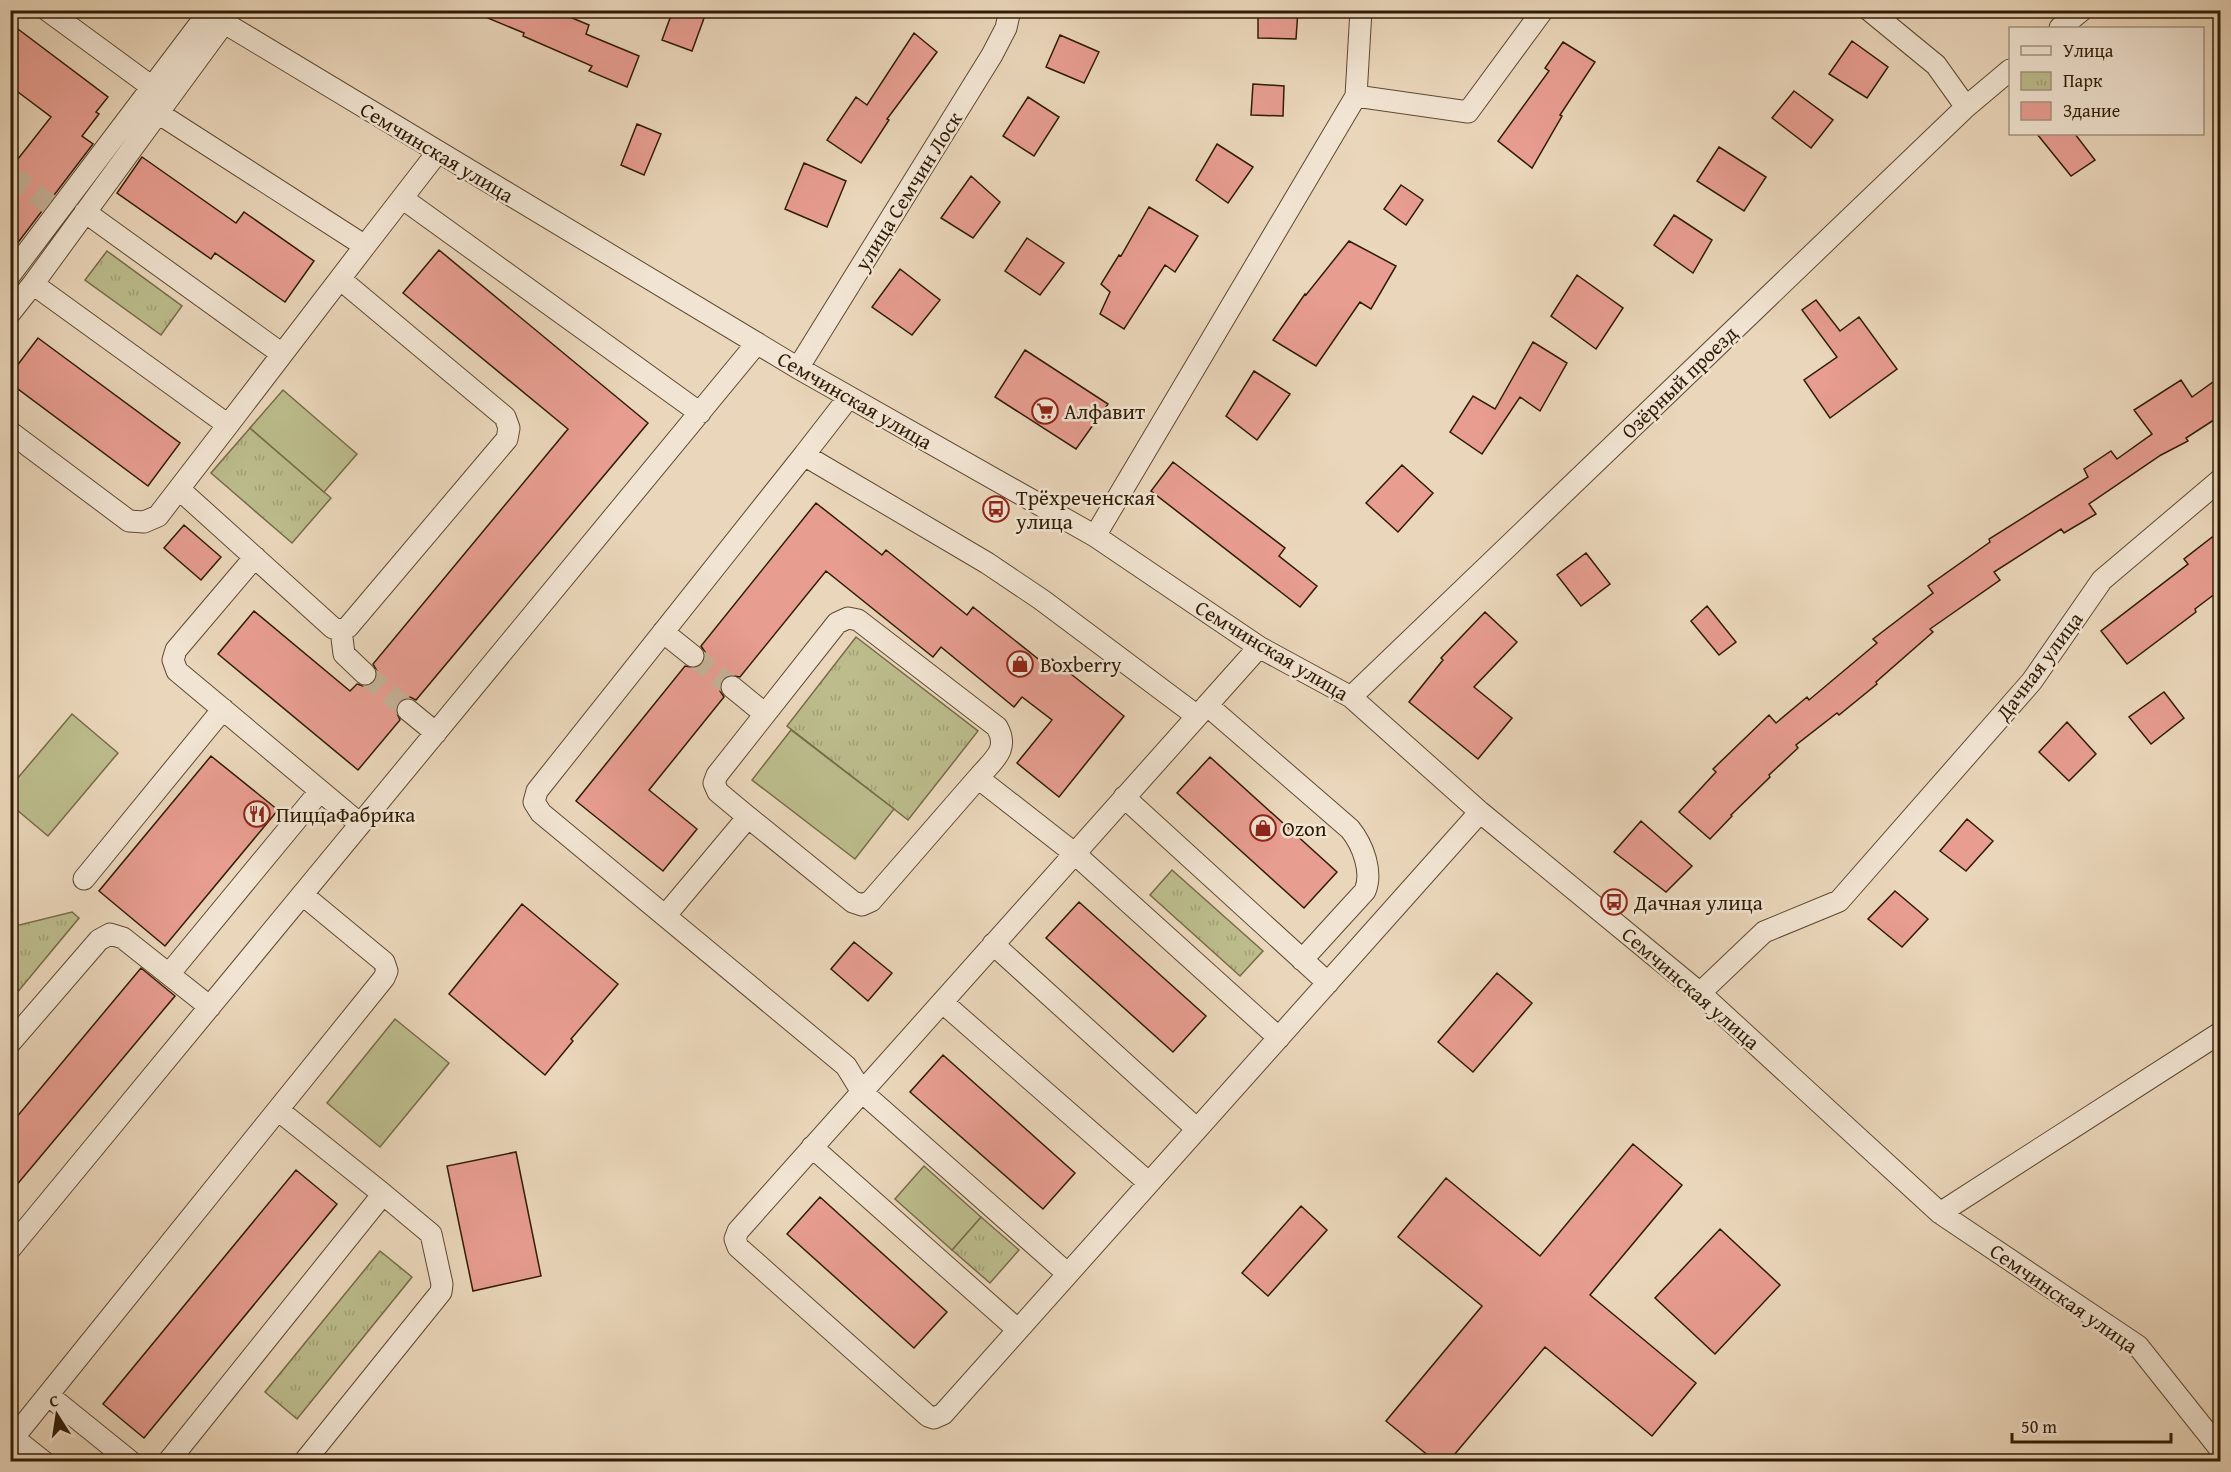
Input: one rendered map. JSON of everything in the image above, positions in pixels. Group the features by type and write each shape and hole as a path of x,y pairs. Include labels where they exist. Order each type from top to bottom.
{"street":[{"path":"47,10 152,87"},
{"name":"улица Семчин Лоск","path":"798,368 992,55 1006,28 1010,10"},
{"path":"1095,536 1356,96 1361,10"},
{"path":"1356,96 1468,112 1543,10"},
{"path":"1869,10 1936,65 1966,107"},
{"path":"2061,27 2082,10"},
{"path":"10,275 54,208 212,16"},
{"path":"10,313 158,113 212,16"},
{"name":"Семчинская улица","path":"212,16 798,368 1095,536 1259,647 1351,698 1480,812 1700,993 1940,1213 2138,1346 2220,1449"},
{"name":"Озёрный проезд","path":"1351,698 1966,107 2009,71"},
{"path":"158,113 365,246"},
{"path":"10,432 129,521 144,522 158,516 437,153"},
{"path":"402,198 700,413"},
{"path":"85,212 282,354"},
{"path":"179,489 333,628 341,630 348,627 507,440 509,428 505,417 340,279"},
{"path":"33,284 228,425"},
{"path":"10,1249 757,343"},
{"path":"849,396 537,790 534,802 541,813 846,1066 862,1092 1068,1274"},
{"path":"804,454 987,564 1042,600 1202,710 1350,829 1362,850 1368,873 1365,891 1302,960"},
{"name":"Дачная улица","path":"1700,993 1764,932 1839,901 2032,681 2102,580 2220,480"},
{"path":"255,557 176,650 172,660 177,671 360,824"},
{"path":"848,618 858,620 997,727 1003,738 1001,750 978,777 871,901 862,904 849,899 748,817 718,792 714,783 717,775 837,622 848,618"},
{"path":"341,630 344,654 364,674"},
{"path":"663,632 693,656"},
{"path":"1259,647 738,1231 735,1239 738,1247 928,1416 934,1418 943,1414 1480,812"},
{"path":"732,687 765,714"},
{"path":"84,879 223,710"},
{"path":"408,710 436,733"},
{"path":"978,777 1074,853 1279,1038"},
{"path":"169,974 320,790"},
{"path":"1124,797 1328,983"},
{"path":"665,916 748,817"},
{"path":"44,1461 12,1436 48,1395 384,978 387,971 384,962 303,895"},
{"path":"10,1043 99,940 110,934 123,938 210,1006"},
{"path":"993,944 1197,1129"},
{"path":"942,1002 1149,1183"},
{"path":"1940,1213 2220,1033"},
{"path":"278,1110 431,1234 442,1284 441,1292 304,1461"},
{"path":"812,1147 1018,1330"},
{"path":"168,1461 383,1194"},
{"path":"48,1395 131,1461"}],"green space":[{"path":"107,251 182,306 161,335 85,280"},
{"path":"283,390 357,454 324,492 250,428"},
{"path":"250,428 331,498 292,543 211,473"},
{"path":"856,637 978,731 908,820 787,726"},
{"path":"72,714 118,753 48,836 11,805 11,786"},
{"path":"791,730 894,809 855,859 752,780"},
{"path":"1172,870 1263,951 1240,976 1150,895"},
{"path":"72,912 79,918 11,1000 11,927"},
{"path":"395,1019 449,1063 380,1147 327,1103"},
{"path":"924,1166 981,1217 952,1250 895,1199"},
{"path":"981,1217 1019,1250 990,1283 952,1250"},
{"path":"380,1251 412,1277 297,1419 265,1392"}],"building":[{"path":"553,10 589,25 586,34 639,56 627,87 589,71 592,66 523,36 524,33 471,11"},
{"path":"673,10 707,10 692,51 662,40"},
{"path":"1258,10 1298,10 1296,39 1258,38"},
{"path":"10,23 108,97 96,112 99,114 82,136 93,144 10,253 10,169 51,117 10,86"},
{"path":"914,33 937,52 887,119 889,120 861,163 827,140 856,97 867,105"},
{"path":"1060,35 1099,52 1084,83 1046,67"},
{"path":"1852,41 1888,67 1867,98 1829,74"},
{"path":"1563,42 1595,62 1560,115 1562,116 1532,168 1498,141 1549,71 1545,68"},
{"path":"1253,84 1284,86 1283,116 1251,115"},
{"path":"1794,91 1833,120 1811,148 1772,118"},
{"path":"1028,97 1059,117 1034,156 1003,136"},
{"path":"637,124 661,134 644,175 621,165"},
{"path":"2038,135 2076,135 2095,160 2071,176"},
{"path":"1217,144 1253,167 1228,203 1196,180"},
{"path":"1719,147 1766,177 1744,211 1697,181"},
{"path":"142,157 236,223 244,212 314,261 285,302 215,253 211,259 117,193"},
{"path":"804,163 846,181 827,227 785,209"},
{"path":"971,176 1000,202 973,238 941,218"},
{"path":"1401,185 1423,200 1406,225 1384,209"},
{"path":"1149,207 1198,236 1175,272 1165,265 1124,329 1100,314 1110,292 1101,284 1119,255 1121,256"},
{"path":"1674,215 1712,240 1693,273 1654,245"},
{"path":"1027,238 1064,263 1040,295 1005,271"},
{"path":"1349,241 1396,266 1371,309 1360,302 1316,366 1273,340 1305,294"},
{"path":"439,250 648,423 416,700 410,697 399,702 395,709 400,720 358,770 218,654 254,611 350,691 357,684 363,686 374,683 377,671 373,664 568,429 403,293"},
{"path":"900,269 940,300 912,335 872,307"},
{"path":"1577,275 1623,308 1596,349 1551,316"},
{"path":"1816,300 1840,331 1859,317 1897,369 1830,418 1804,380 1837,357 1802,310"},
{"path":"38,338 180,443 148,486 10,383 10,375"},
{"path":"1533,342 1567,363 1540,411 1520,397 1482,454 1450,432 1473,396 1495,409"},
{"path":"1025,350 1108,404 1076,449 995,397"},
{"path":"1254,371 1290,394 1257,440 1226,416"},
{"path":"2220,377 2220,416 2186,438 2188,441 2161,455 2089,504 2096,514 2064,533 2061,529 1994,572 2000,580 1930,629 1933,632 1876,682 1877,684 1839,715 1837,713 1796,745 1798,748 1769,775 1770,777 1710,839 1679,812 1716,772 1713,769 1769,715 1776,723 1807,697 1809,700 1877,643 1873,639 1933,593 1928,586 1990,542 1989,539 2088,477 2084,469 2111,451 2117,459 2152,434 2134,410 2181,380 2192,397"},
{"path":"1173,462 1285,548 1279,556 1317,586 1300,607 1151,491"},
{"path":"1402,465 1433,493 1398,532 1366,503"},
{"path":"816,503 882,555 886,550 967,615 973,607 1047,666 1052,659 1124,716 1059,797 1017,763 1052,720 1022,697 1014,707 941,647 933,657 826,571 740,677 728,675 722,679 720,691 724,697 649,790 697,829 663,871 576,801 685,666 697,668 703,663 705,652 701,646"},
{"path":"184,525 221,557 201,580 164,548"},
{"path":"2220,531 2220,590 2195,609 2196,612 2127,664 2101,631 2188,564 2184,559"},
{"path":"1586,553 1610,584 1581,606 1557,575"},
{"path":"1707,606 1736,642 1719,655 1691,621"},
{"path":"1485,612 1517,642 1474,687 1512,718 1478,759 1409,702 1443,660 1441,658"},
{"path":"2164,692 2184,718 2151,744 2129,717"},
{"path":"2067,722 2096,754 2069,781 2039,752"},
{"path":"211,756 278,810 165,946 99,891"},
{"path":"1210,757 1337,872 1304,908 1177,793"},
{"path":"1967,819 1993,841 1966,871 1940,851"},
{"path":"1641,821 1692,866 1666,892 1614,852"},
{"path":"1895,891 1928,919 1902,947 1868,919"},
{"path":"1079,902 1206,1016 1173,1052 1046,938"},
{"path":"522,904 618,984 571,1039 573,1041 545,1075 449,994"},
{"path":"854,942 892,973 868,1001 831,969"},
{"path":"141,968 175,996 10,1193 10,1125"},
{"path":"1497,973 1532,1003 1473,1072 1438,1042"},
{"path":"943,1055 1075,1173 1043,1209 910,1092"},
{"path":"1633,1144 1682,1185 1590,1295 1696,1383 1652,1436 1545,1347 1449,1461 1435,1461 1386,1421 1482,1306 1398,1237 1446,1178 1540,1256"},
{"path":"516,1152 541,1276 473,1291 447,1166"},
{"path":"296,1170 337,1204 144,1438 103,1404"},
{"path":"820,1197 947,1312 914,1348 787,1234"},
{"path":"1301,1206 1327,1230 1268,1296 1242,1273"},
{"path":"1720,1229 1780,1285 1715,1354 1655,1298"}],"tunnel":[{"path":"10,175 49,204"},
{"path":"693,656 732,687"},
{"path":"365,674 408,710"}],"place":[{"name":"Алфавит","path":"1045,411"},
{"name":"Трёхреченская улица","path":"996,509"},
{"name":"Boxberry","path":"1020,664"},
{"name":"ПиццаФабрика","path":"257,814"},
{"name":"Ozon","path":"1263,828"},
{"name":"Дачная улица","path":"1614,902"}]}
